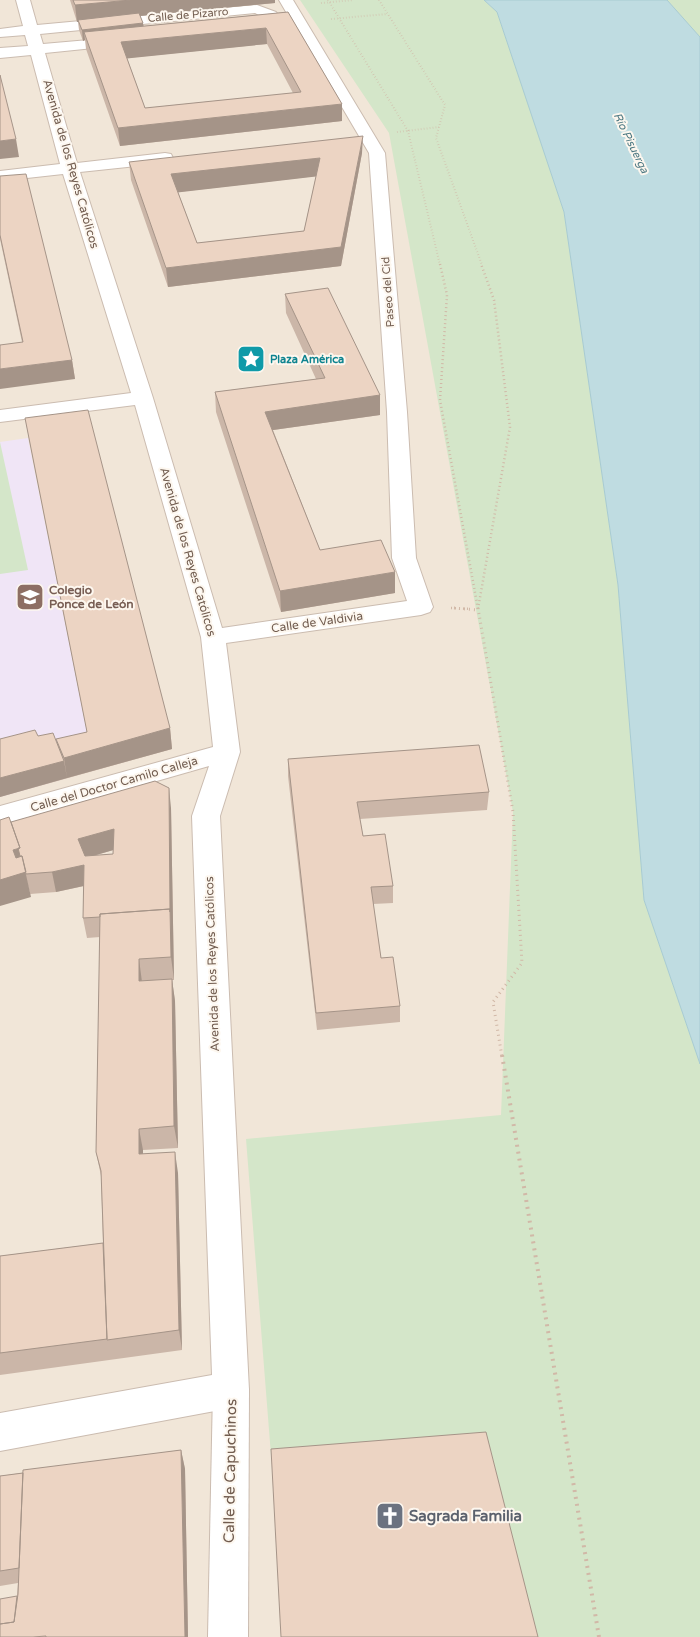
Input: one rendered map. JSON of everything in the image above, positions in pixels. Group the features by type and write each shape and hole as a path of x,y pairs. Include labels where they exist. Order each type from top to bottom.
{"street":[{"name":"Avenida de los Reyes Católicos","path":"23,0 70,169 143,398 213,637 227,752 206,816 231,1390"},
{"name":"Paseo del Cid","path":"286,0 377,153 397,412 404,558 421,607"},
{"name":"Calle de Pizarro","path":"0,33 257,9 272,15 273,18 269,26 230,30"},
{"path":"0,53 134,40"},
{"path":"348,138 367,136"},
{"path":"0,176 179,157"},
{"path":"0,416 143,398"},
{"name":"Calle de Valdivia","path":"213,637 421,607"},
{"name":"Calle del Doctor Camilo Calleja","path":"0,816 227,752"},
{"name":"Calle de Capuchinos","path":"0,1432 231,1390 228,1637"}],"path":[{"path":"328,0 408,131 447,296 440,400 514,812 522,963 493,1002 599,1637"},
{"path":"379,0 445,104 436,138 494,300 510,427 478,610"},
{"path":"367,136 439,127"}],"shaded area":[{"path":"0,0 700,0 700,1637 0,1637"},
{"name":"Colegio Ponce de León","path":"28,438 91,752 60,760 67,778 0,797 0,442"}],"green space":[{"path":"300,0 484,0 497,12 564,212 618,585 644,900 700,1064 700,1637 536,1637 271,1455 246,1139 501,1115 513,812 389,133"},
{"path":"667,0 700,0 700,37"},
{"path":"0,442 28,570 0,574"}],"water":[{"name":"Río Pisuerga","path":"484,0 667,0 700,37 700,1064 644,900 618,585 564,212 497,12"}],"building":[{"path":"73,0 131,0 75,5"},
{"path":"288,12 342,104 118,128 84,32","holes":["266,28 301,92 145,108 121,42"]},
{"path":"139,13 143,23 82,30 78,20"},
{"path":"0,75 16,139 0,141"},
{"path":"363,136 341,247 166,268 129,162","holes":["320,158 304,231 197,243 171,174"]},
{"path":"26,174 72,360 0,369 0,345 23,342 0,235 0,176"},
{"path":"328,288 380,395 265,412 320,550 381,540 395,572 280,591 215,392 325,378 285,294"},
{"path":"88,410 170,728 64,758 56,739 87,732 25,418"},
{"path":"35,730 38,736 53,733 64,761 0,778 0,739"},
{"path":"479,745 489,792 357,802 363,836 385,834 393,886 371,887 381,958 393,957 400,1006 316,1013 288,759"},
{"path":"155,781 169,788 170,909 100,914 100,917 83,918 84,865 52,872 26,874 11,822","holes":["114,829 113,854 85,856 78,839"]},
{"path":"9,817 20,848 13,850 16,858 22,856 26,872 0,880 0,820"},
{"path":"170,909 171,957 139,959 139,981 172,979 174,1126 139,1129 139,1154 175,1152 179,1330 107,1340 101,1171 96,1152 100,914"},
{"path":"103,1243 107,1339 0,1353 0,1256"},
{"name":"Sagrada Familia","path":"486,1432 538,1637 281,1637 271,1449"},
{"path":"181,1450 185,1637 0,1637 0,1624 14,1622 18,1594 23,1470"},
{"path":"23,1473 19,1568 0,1571 0,1476"},
{"path":"17,1596 14,1622 0,1624 0,1599"}],"place":[{"name":"Plaza América","path":"251,359"},
{"name":"Colegio Ponce de León","path":"30,597"},
{"name":"Sagrada Familia","path":"390,1516"}]}
